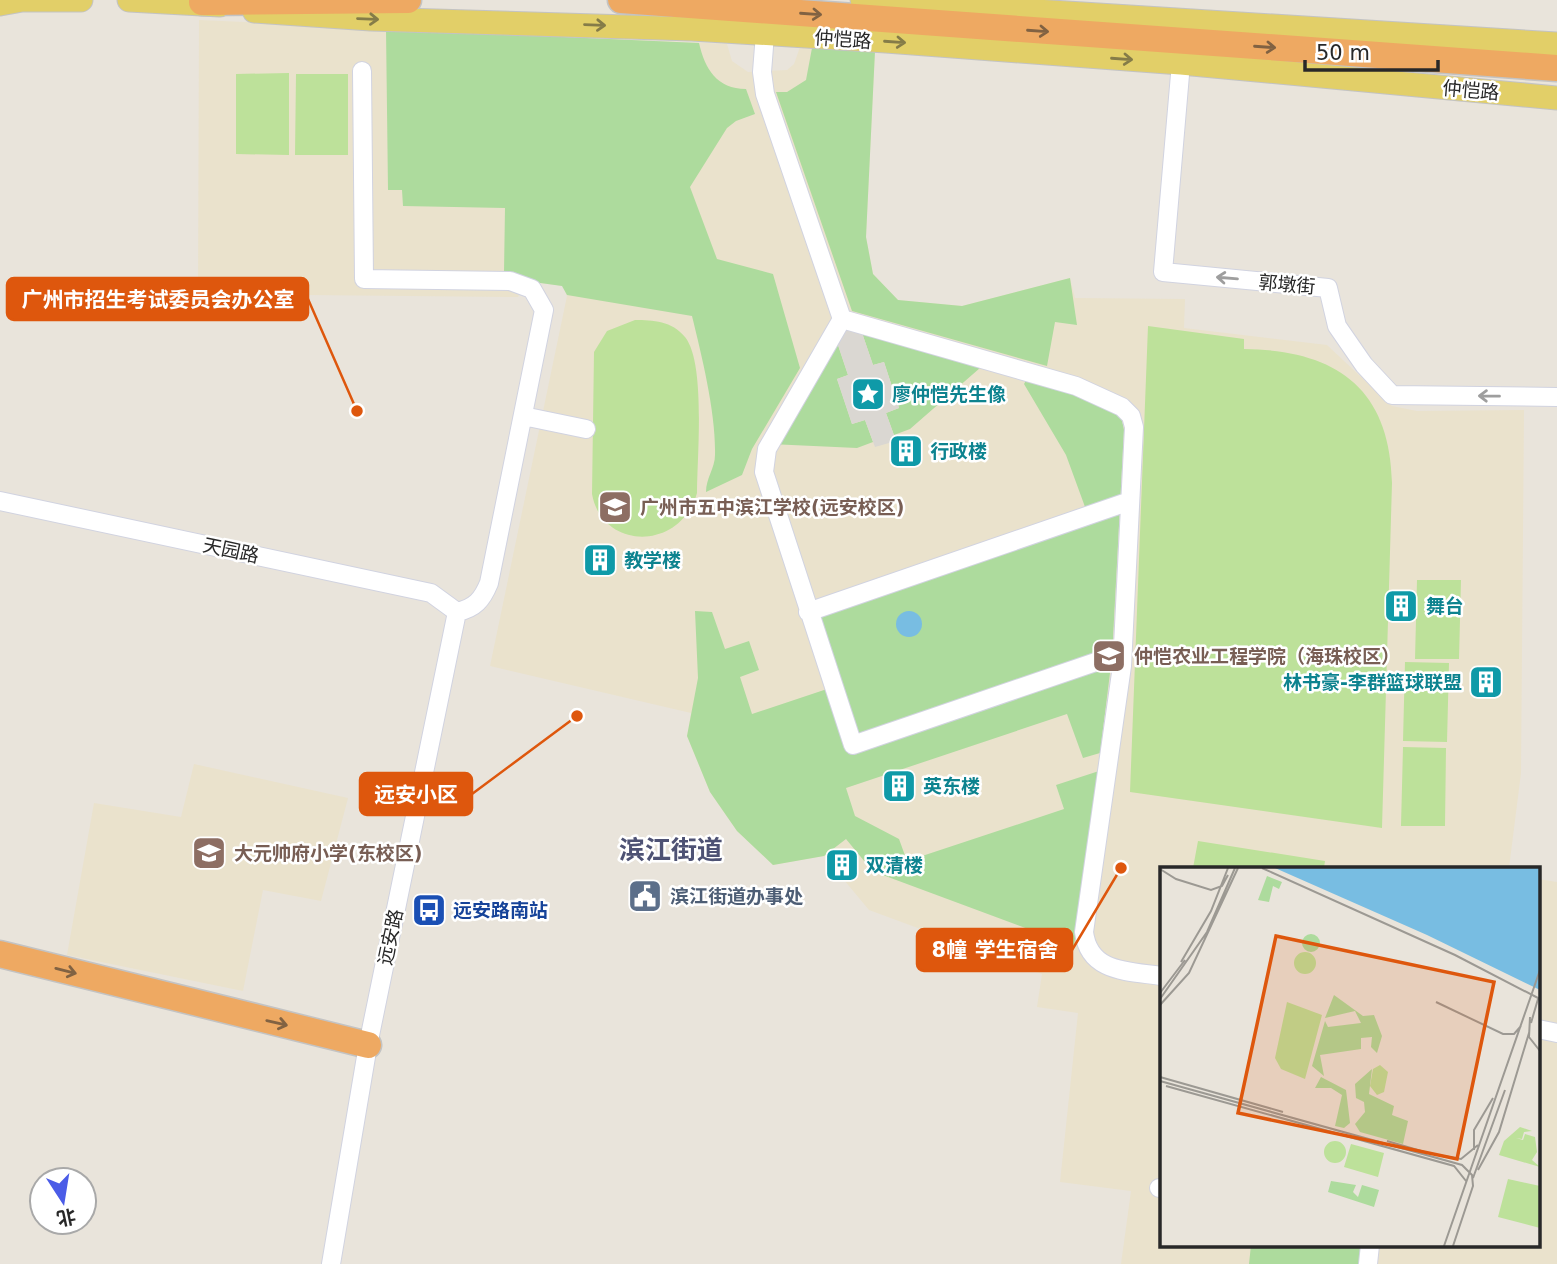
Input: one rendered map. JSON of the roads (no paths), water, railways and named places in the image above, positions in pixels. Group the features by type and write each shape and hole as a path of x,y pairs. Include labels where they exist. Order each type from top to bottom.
{"highway":[{"path":"202,2 408,0"},
{"path":"621,0 1554,62"},
{"path":"0,954 368,1045"}],"main road":[{"path":"0,4 81,0"},
{"name":"仲恺路","path":"129,0 202,2 265,13 765,34 1181,63 1557,98"},
{"name":"仲恺路","path":"862,0 1554,62"}],"street":[{"path":"765,34 762,72 765,94 842,319 770,444 764,461 767,484 853,745 1122,653"},
{"name":"郭墩街","path":"1181,63 1163,272 1328,288 1337,326 1364,365 1392,395 1557,397"},
{"path":"362,71 364,279 510,281 532,289 544,310 489,583 483,598 474,606 457,612"},
{"path":"842,319 1076,386 1122,407 1131,416 1134,427 1122,653 1084,932 1085,943 1098,962 1110,968 1160,976"},
{"path":"523,416 586,429"},
{"name":"天园路","path":"0,501 431,593 457,612"},
{"path":"808,612 1130,501"},
{"name":"远安路","path":"331,1264 368,1045 457,612"},
{"path":"1368,1264 1370,1246"}],"water":[{"path":"909,611 918,615 922,624 918,633 909,637 900,633 896,624 900,615"}],"place":[{"name":"廖仲恺先生像","path":"868,394"},
{"name":"广州市招生考试委员会办公室","path":"357,411"},
{"name":"行政楼","path":"906,451"},
{"name":"广州市五中滨江学校(远安校区)","path":"615,507"},
{"name":"教学楼","path":"600,560"},
{"name":"舞台","path":"1401,606"},
{"name":"仲恺农业工程学院（海珠校区）","path":"1109,656"},
{"name":"林书豪-李群篮球联盟","path":"1486,682"},
{"name":"远安小区","path":"577,716"},
{"name":"英东楼","path":"899,786"},
{"name":"大元帅府小学(东校区)","path":"209,853"},
{"name":"双清楼","path":"842,865"},
{"name":"8幢 学生宿舍","path":"1121,868"},
{"name":"滨江街道办事处","path":"645,896"},
{"name":"远安路南站","path":"429,910"}],"district":[{"name":"滨江街道","path":"671,850"}]}
